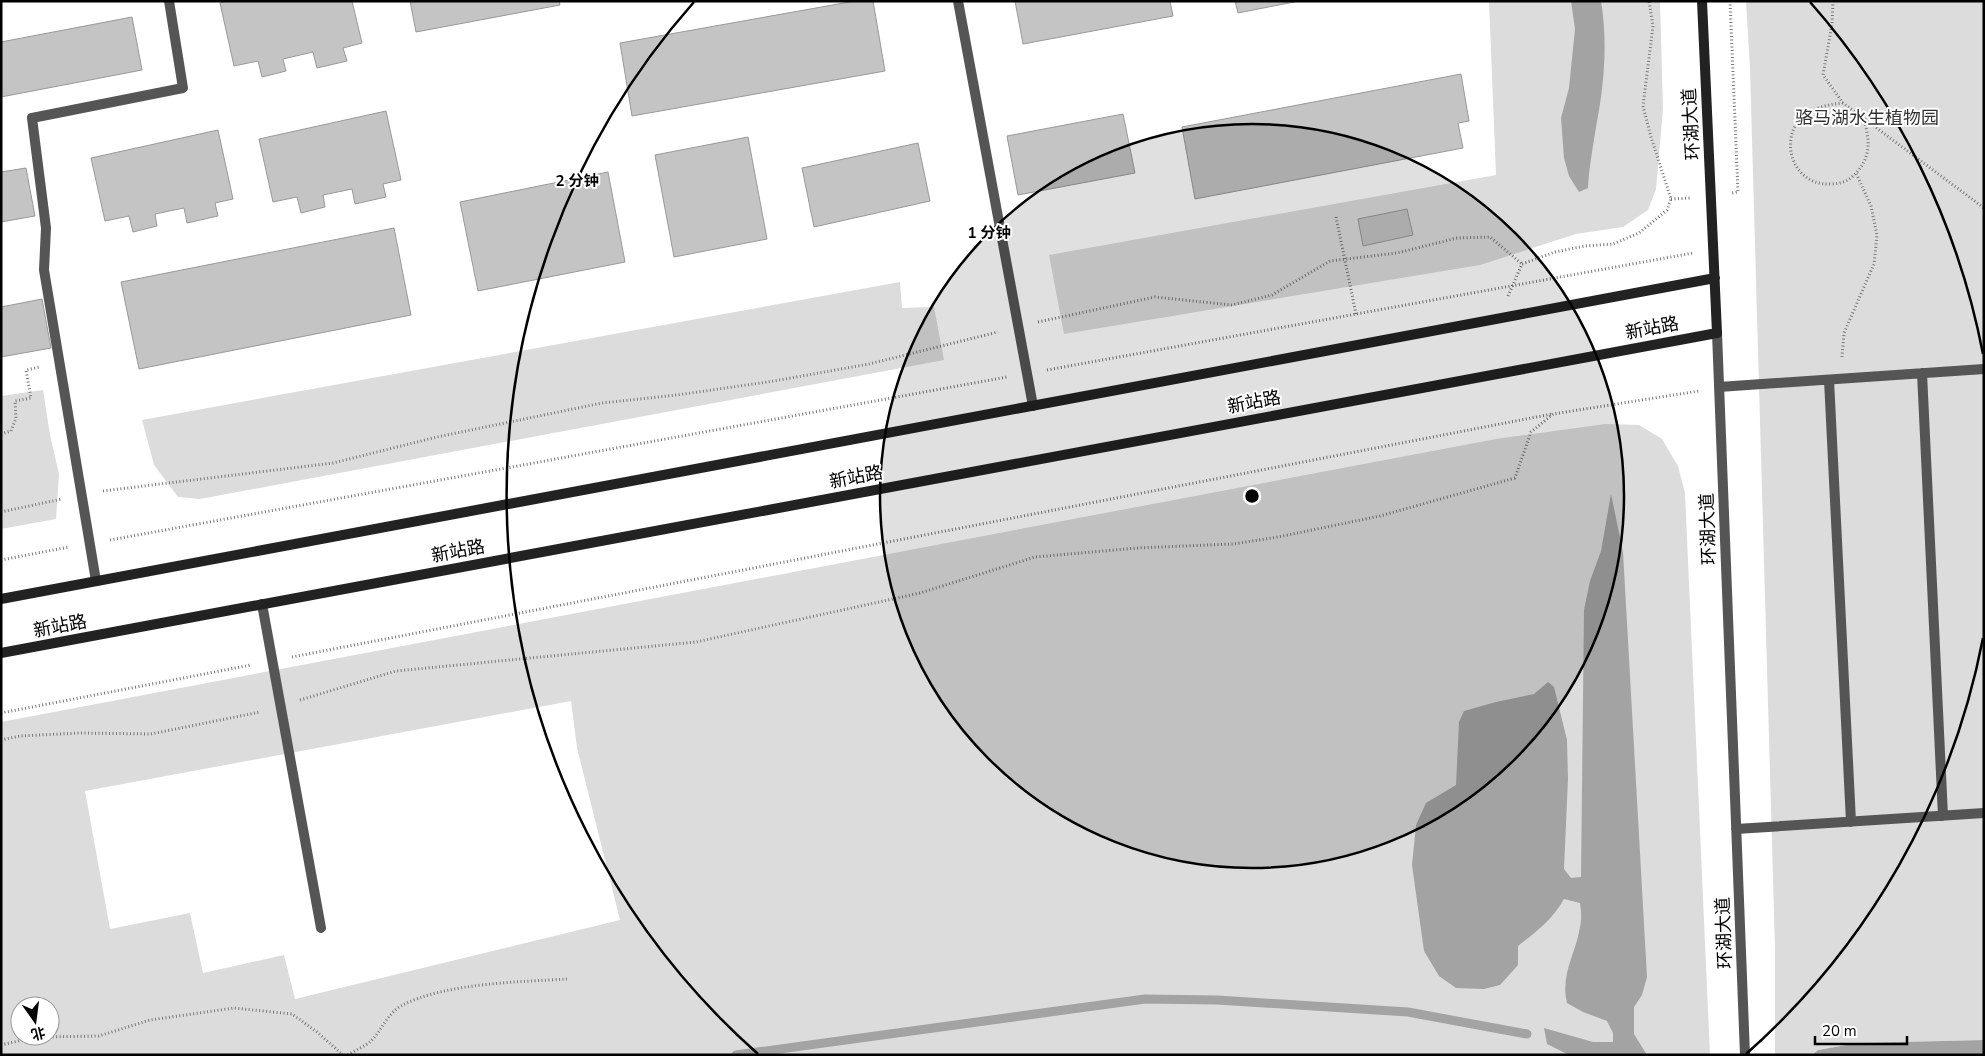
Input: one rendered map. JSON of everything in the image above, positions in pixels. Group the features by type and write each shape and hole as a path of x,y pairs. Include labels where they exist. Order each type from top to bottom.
{"street":[{"name":"环湖大道","path":"1702,1 1717,332"},
{"name":"新站路","path":"1,599 1715,278"},
{"name":"新站路","path":"1,653 1717,332"}],"lane":[{"path":"96,581 44,270 46,228 32,118 183,88 169,1"},
{"path":"958,1 1033,406"},
{"name":"环湖大道","path":"1717,332 1745,1055"},
{"path":"1719,387 1984,369"},
{"path":"1922,373 1943,816"},
{"path":"1834,379 1851,822"},
{"path":"262,604 321,928"},
{"path":"1736,829 1984,813"}],"path":[{"path":"1497,319 1522,264 1555,252 1586,246 1613,244 1639,233 1667,210 1671,199 1643,106 1653,26 1649,1"},
{"path":"1730,1 1737,166"},
{"path":"1833,1 1832,24 1823,75 1843,103 1984,208"},
{"path":"1843,103 1814,109 1802,116 1795,126 1790,139 1790,152 1801,174 1812,181 1838,184 1856,173 1866,159 1868,146 1865,120"},
{"path":"1834,379 1844,333 1874,264 1877,235 1871,206 1856,173"},
{"path":"1336,217 1356,314"},
{"path":"1,512 46,501 160,483 333,463 438,437 602,402 677,395 774,381 869,364 1018,327 1155,297 1232,305 1272,295 1330,261 1397,253 1457,238 1490,238 1522,264"},
{"path":"1,560 1713,249"},
{"path":"1,434 11,431 16,418 15,401 31,398 26,370 60,362"},
{"path":"1,713 1553,414 1719,387"},
{"path":"1,740 20,736 80,733 151,734 236,718 396,672 696,642 920,593 1035,557 1138,548 1233,544 1278,537 1380,516 1515,478 1531,432 1553,414"},
{"path":"348,1055 371,1041 383,1023 399,1007 428,995 485,985 567,979"},
{"path":"1,1045 36,1038 100,1036 150,1020 234,1008 292,1014 317,1032 343,1055"}],"green space":[{"path":"1489,1 1660,1 1663,109 1656,189 1648,210 1623,227 1576,234 1480,265 1064,334 1049,255 1496,175"},
{"name":"骆马湖水生植物园","path":"1746,1 1984,1 1984,1040 1858,1043 1818,1050 1812,1055 1775,1055 1775,950 1750,68"},
{"path":"900,282 902,308 934,307 944,360 200,499 178,497 154,465 142,420"},
{"path":"43,390 50,435 59,474 56,519 1,529 1,396"},
{"path":"1605,424 1639,425 1662,439 1678,466 1685,493 1710,1055 1,1055 1,722 1496,439","holes":["571,701 577,748 620,920 295,999 284,955 203,973 190,913 110,929 85,791"]}],"shaded area":[{"path":"1571,1 1601,1 1605,49 1603,80 1588,188 1579,192 1569,176 1564,158 1561,118 1569,88 1575,29"},
{"path":"1611,494 1623,552 1647,977 1642,995 1634,1007 1634,1034 1647,1055 1569,1055 1547,1044 1544,1028 1593,1042 1613,1042 1613,1033 1607,1021 1583,1012 1567,1003 1565,993 1567,974 1581,924 1580,903 1564,899 1549,919 1518,946 1518,965 1500,985 1484,989 1456,988 1439,976 1424,951 1412,865 1416,825 1426,803 1456,785 1459,722 1464,711 1534,694 1548,682 1554,687 1567,740 1568,779 1564,869 1571,878 1581,877 1584,610 1590,581 1601,551"},
{"path":"1984,1040 1984,1055 1812,1055 1818,1050 1858,1043"}],"building":[{"path":"227,1 352,1 362,43 343,48 347,61 317,68 313,52 283,59 286,71 262,77 258,61 234,66 220,3"},
{"path":"410,1 559,1 560,5 416,32"},
{"path":"855,1 873,1 885,71 632,116 620,43"},
{"path":"1015,1 1170,1 1173,16 1023,44"},
{"path":"1235,1 1299,1 1238,13"},
{"path":"132,17 142,70 1,97 1,42"},
{"path":"1461,74 1469,121 1458,123 1463,148 1195,199 1182,127"},
{"path":"386,111 401,180 383,184 386,197 355,204 352,189 323,195 325,207 301,213 297,197 273,202 259,139"},
{"path":"1123,114 1135,173 1018,195 1007,136"},
{"path":"218,130 233,199 215,203 218,216 187,223 184,208 155,214 157,226 133,232 129,216 105,221 91,158"},
{"path":"748,137 767,239 674,257 655,155"},
{"path":"918,143 930,201 814,227 802,168"},
{"path":"26,168 35,216 1,222 1,172"},
{"path":"608,172 625,262 478,291 460,202"},
{"path":"1407,209 1413,235 1363,246 1358,219"},
{"path":"394,228 411,315 139,369 121,282"},
{"path":"42,299 51,348 1,357 1,307"}],"waterway":[{"path":"736,1055 1145,999 1217,1000 1408,1012 1527,1034"}]}
